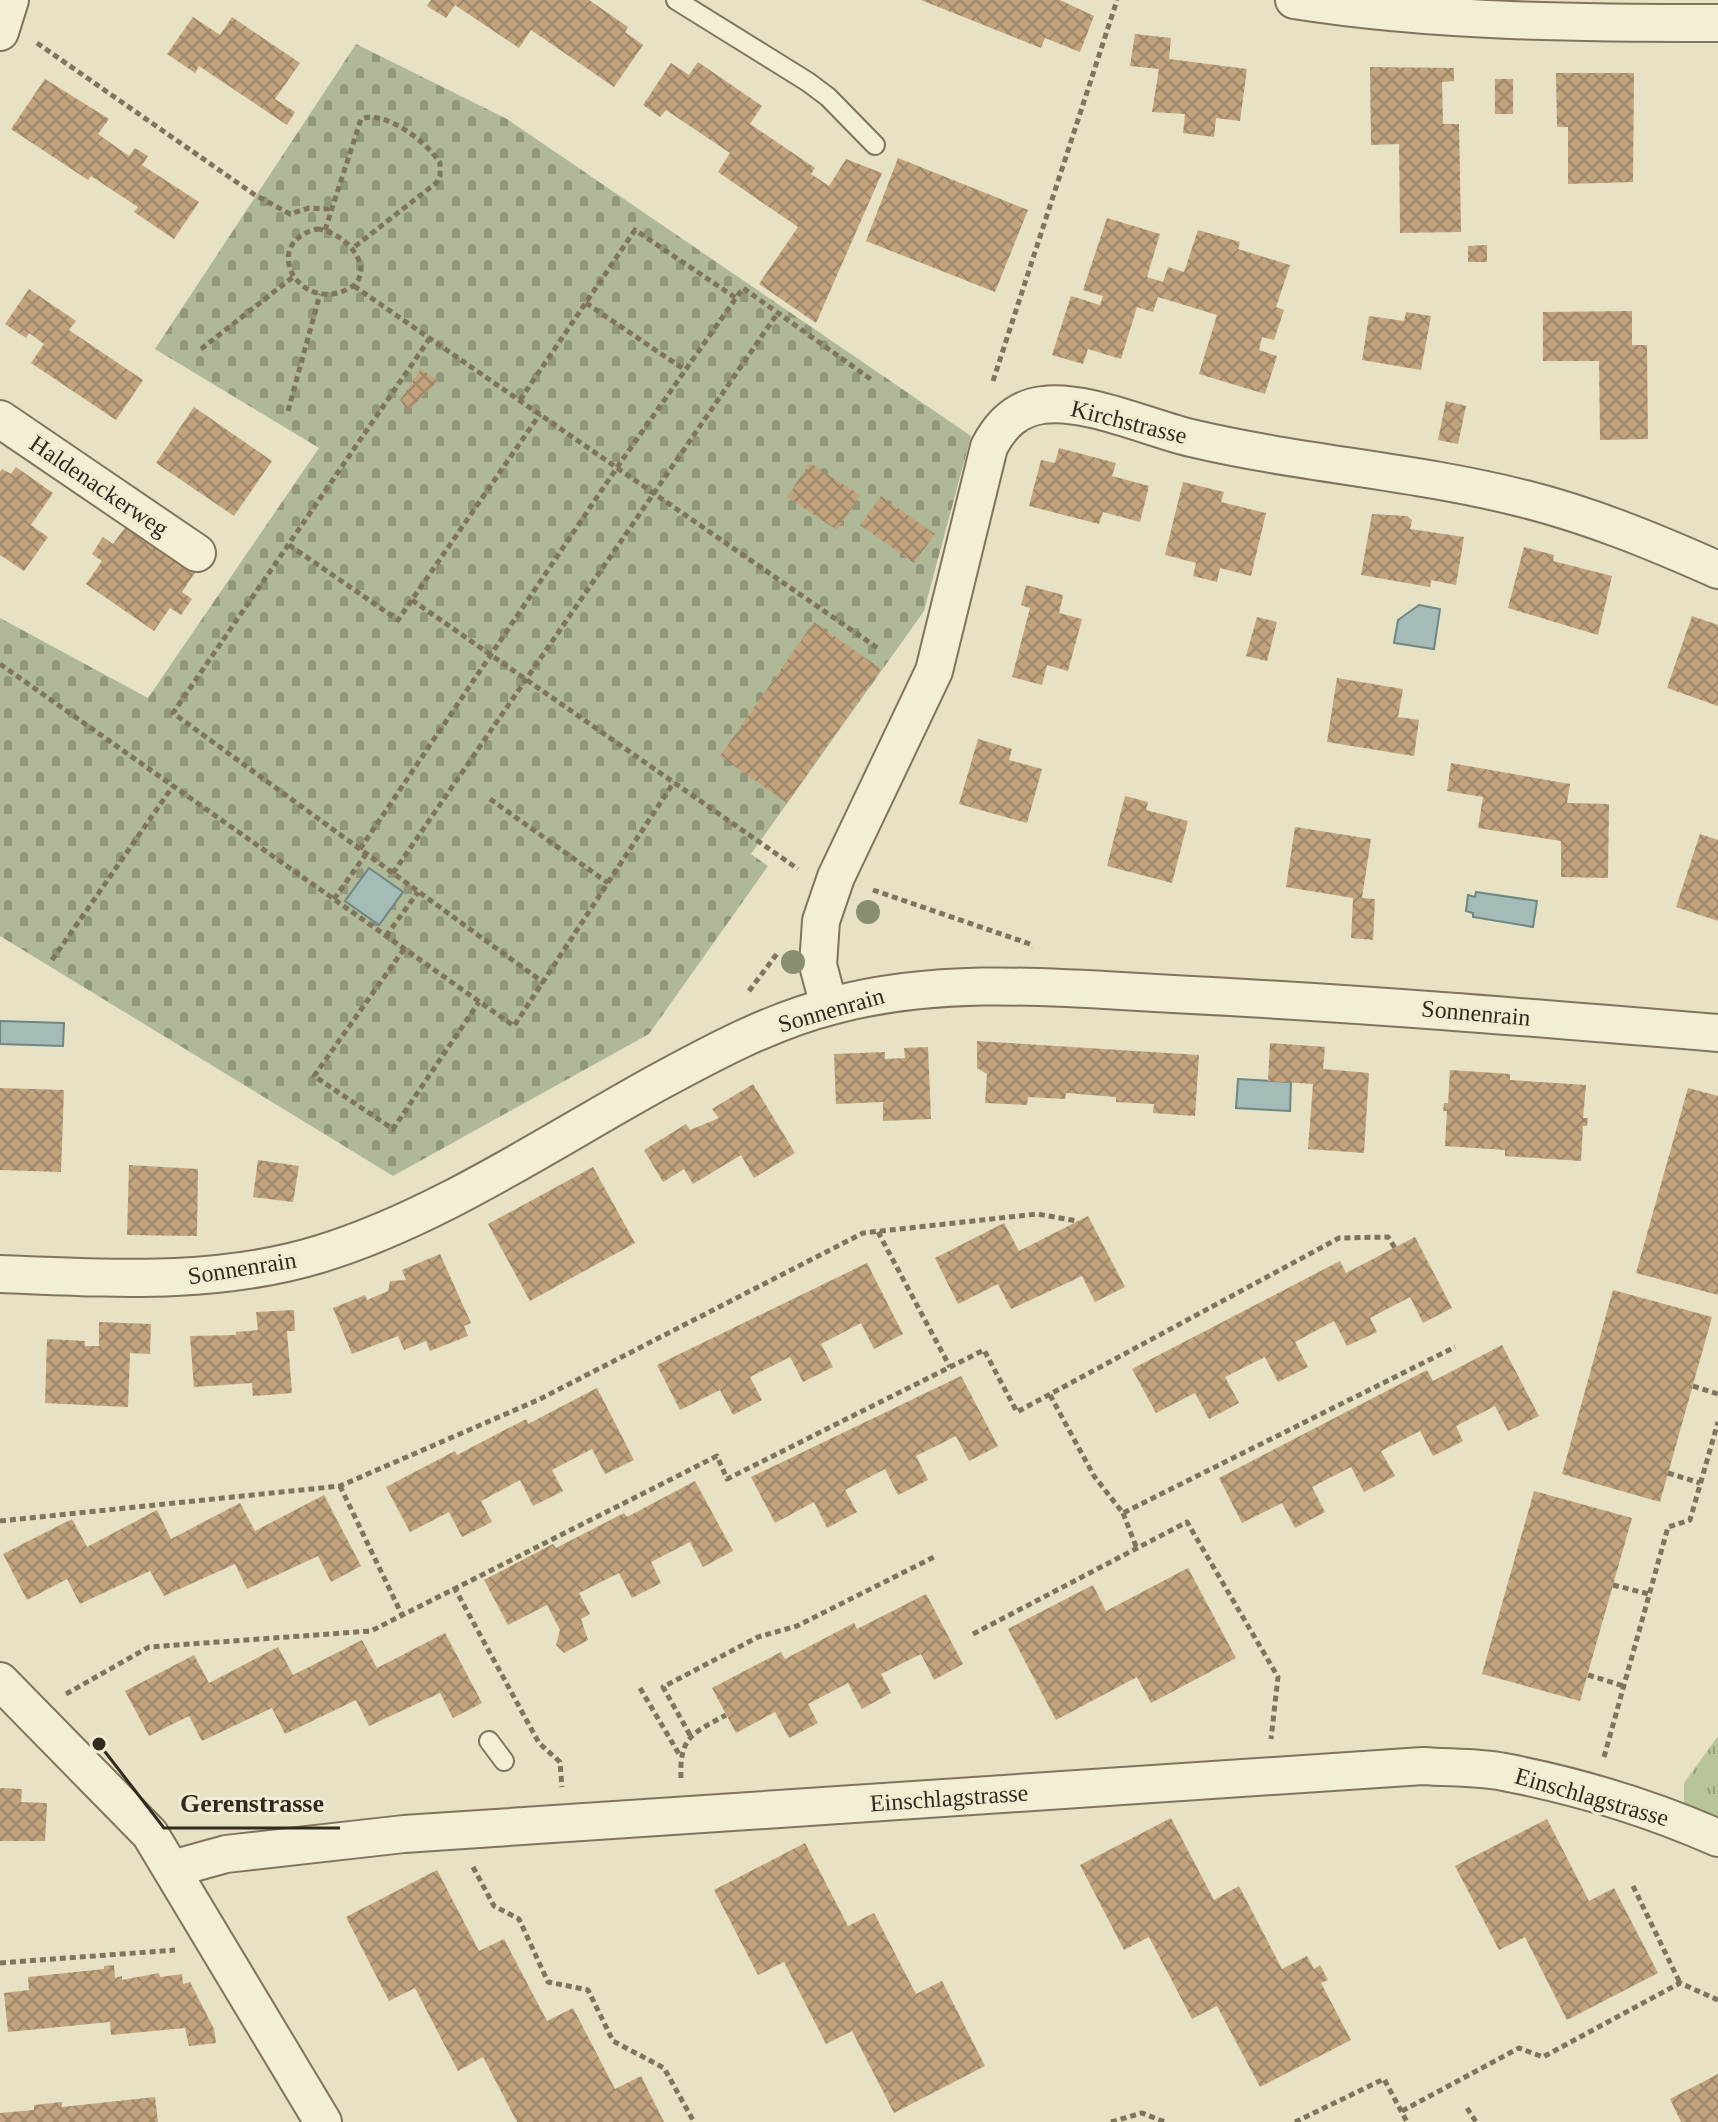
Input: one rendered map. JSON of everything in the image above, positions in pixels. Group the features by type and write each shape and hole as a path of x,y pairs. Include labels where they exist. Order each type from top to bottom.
{"street":[{"path":"1294,0 1411,13 1611,23 1718,23"},
{"name":"Kirchstrasse","path":"829,1006 818,965 817,941 833,884 934,671 989,447 996,432 1019,412 1043,405 1074,406 1192,438 1523,498 1615,527 1718,570"},
{"name":"Haldenackerweg","path":"0,419 197,553"},
{"name":"Sonnenrain","path":"0,1274 146,1279 205,1277 318,1255 411,1219 734,1041 829,1006 912,989 985,985 1341,1002 1718,1033"},
{"path":"12,1698 150,1834 323,2122"},
{"name":"Einschlagstrasse","path":"172,1869 226,1854 454,1831 1423,1766 1501,1772 1656,1812 1718,1838"}],"lane":[{"path":"676,0 808,82 828,97 875,145"},
{"path":"489,1741 504,1761"}],"path":[{"path":"990,390 1117,0"},
{"path":"5,17 255,195 290,214 309,208 331,209"},
{"path":"325,230 359,122 364,118 389,122 421,142 436,157 441,170 436,183 353,248"},
{"path":"325,230 341,236 353,248 359,263 354,286 334,294 308,290 293,277 288,266 291,246 307,231 325,230"},
{"path":"520,400 635,230 736,298"},
{"path":"201,349 293,277"},
{"path":"354,286 879,649"},
{"path":"360,849 618,466 743,288 872,380"},
{"path":"288,411 320,294"},
{"path":"586,303 685,370"},
{"path":"393,873 777,314"},
{"path":"430,338 173,713 544,983"},
{"path":"289,545 398,620 541,414"},
{"path":"412,600 674,782 833,884 1030,944 1043,987"},
{"path":"0,664 514,1026 674,782"},
{"path":"52,960 173,786"},
{"path":"490,799 608,883"},
{"path":"334,899 366,854"},
{"path":"386,936 418,892"},
{"path":"741,1001 785,943"},
{"path":"404,949 314,1076 393,1129 479,1002"},
{"path":"0,1521 340,1486 538,1400 863,1233 1037,1214 1077,1221"},
{"path":"878,1232 950,1367"},
{"path":"12,1698 149,1647 371,1631 717,1456 727,1479 984,1350 1017,1412 1339,1238 1388,1237 1395,1248"},
{"path":"1123,1513 1455,1347"},
{"path":"1693,1386 1718,1394"},
{"path":"1050,1395 1094,1476 1123,1513 1137,1549"},
{"path":"1593,1795 1668,1527 1690,1520 1718,1422"},
{"path":"1668,1473 1700,1483"},
{"path":"340,1486 402,1615"},
{"path":"973,1634 1187,1522 1278,1677 1267,1777"},
{"path":"690,1735 663,1687 758,1637 797,1626 934,1557"},
{"path":"1613,1585 1649,1594"},
{"path":"454,1587 539,1743 560,1762 564,1824"},
{"path":"1588,1675 1624,1686"},
{"path":"640,1688 680,1755 683,1816"},
{"path":"680,1755 690,1735 726,1715"},
{"path":"454,1831 494,1906 519,1919 548,1982 588,1990 613,2041 664,2068 694,2122"},
{"path":"1633,1886 1680,1983 1718,2000"},
{"path":"0,1963 217,1947"},
{"path":"1402,2111 1519,2048 1543,2057 1680,1983"},
{"path":"1295,2122 1384,2079 1407,2122"},
{"path":"1467,2108 1476,2122"},
{"path":"1111,2122 1142,2113 1165,2122"}],"green space":[{"path":"356,44 507,119 971,436 924,611 751,854 768,866 649,1034 393,1176 0,936 0,618 148,698 319,448 155,349"},
{"path":"1718,1736 1718,1818 1684,1803 1684,1783"}],"water":[{"path":"1419,605 1440,609 1434,649 1394,643 1398,620"},
{"path":"369,868 403,892 379,925 345,901"},
{"path":"1476,892 1537,901 1533,927 1473,917 1473,913 1466,911 1468,895 1475,897"},
{"path":"0,1021 64,1023 63,1046 0,1044"},
{"path":"1238,1079 1291,1082 1290,1111 1236,1108"}],"building":[{"path":"431,0 589,0 628,27 625,32 643,45 614,87 531,30 519,48 455,5 446,18 427,6"},
{"path":"921,0 1060,0 1094,16 1080,52 1045,38 1041,48"},
{"path":"193,17 220,35 232,17 300,63 275,99 295,112 287,125 199,66 195,73 167,54"},
{"path":"1135,34 1171,38 1169,59 1247,69 1240,121 1216,118 1214,137 1183,133 1185,114 1152,112 1159,69 1130,66"},
{"path":"698,62 762,106 750,124 815,168 811,174 829,186 846,159 882,173 816,323 759,284 798,227 718,172 730,153 666,110 660,117 643,105 671,63 689,75"},
{"path":"1370,67 1454,68 1454,81 1442,82 1443,124 1459,124 1461,232 1400,233 1399,144 1371,145"},
{"path":"1556,73 1634,73 1633,182 1568,184 1568,127 1557,127"},
{"path":"45,79 109,119 98,134 129,156 135,148 148,156 142,165 199,202 174,239 134,212 138,207 91,176 88,180 11,129"},
{"path":"1495,79 1513,79 1513,114 1495,114"},
{"path":"898,158 1028,210 995,292 866,241"},
{"path":"1107,218 1160,234 1147,277 1163,282 1168,267 1184,272 1198,230 1240,242 1238,249 1290,265 1276,307 1284,310 1274,340 1262,337 1259,350 1277,356 1265,394 1199,374 1217,315 1158,297 1153,312 1137,307 1121,359 1088,349 1083,364 1052,355 1071,296 1100,305 1103,296 1083,290"},
{"path":"1487,245 1487,262 1468,262 1468,246"},
{"path":"29,289 76,321 69,330 143,380 116,420 31,363 44,344 29,333 26,338 5,324"},
{"path":"1632,311 1632,345 1647,345 1648,439 1600,440 1599,361 1543,361 1543,312"},
{"path":"1406,312 1431,316 1421,370 1362,360 1369,316 1404,321"},
{"path":"421,369 438,381 408,411 400,400"},
{"path":"1446,401 1466,406 1458,444 1438,440"},
{"path":"194,407 272,461 234,516 156,463"},
{"path":"1059,448 1116,463 1112,476 1149,486 1140,522 1103,512 1099,524 1029,506 1041,460 1055,463"},
{"path":"810,463 860,495 837,530 787,497"},
{"path":"16,467 53,493 31,525 48,537 24,571 0,555 0,472 2,469 11,474"},
{"path":"1183,482 1224,492 1221,502 1266,513 1251,576 1220,568 1217,582 1193,576 1196,563 1165,555"},
{"path":"881,496 935,534 914,563 860,525"},
{"path":"1372,514 1407,516 1412,520 1410,529 1464,537 1456,585 1431,580 1430,587 1361,575"},
{"path":"129,522 198,568 182,592 192,599 181,615 170,608 154,631 86,584 102,561 92,554 103,537 113,544"},
{"path":"1524,547 1554,555 1553,561 1612,576 1598,635 1508,608"},
{"path":"1026,585 1063,595 1059,613 1082,619 1068,671 1047,665 1042,685 1012,677 1030,608 1021,605"},
{"path":"1692,616 1718,625 1718,706 1667,688"},
{"path":"1257,617 1277,622 1267,661 1246,656"},
{"path":"814,622 881,669 787,803 720,756"},
{"path":"1337,678 1403,689 1398,717 1419,720 1414,756 1327,742"},
{"path":"978,739 1012,749 1009,760 1042,769 1027,823 959,804"},
{"path":"1451,763 1570,784 1567,803 1609,804 1608,878 1561,877 1561,841 1478,828 1483,797 1447,791"},
{"path":"1125,796 1148,802 1146,810 1188,821 1172,883 1107,866"},
{"path":"1295,827 1371,839 1362,898 1375,899 1373,940 1351,938 1353,898 1286,887"},
{"path":"1700,834 1718,840 1718,921 1676,907"},
{"path":"977,1041 1199,1055 1195,1116 1153,1113 1154,1104 1116,1102 1116,1097 1066,1093 1065,1099 1028,1097 1027,1105 985,1103 987,1074 977,1068"},
{"path":"1270,1043 1325,1047 1323,1069 1369,1073 1364,1153 1308,1149 1313,1084 1268,1081"},
{"path":"928,1047 931,1119 883,1121 883,1102 836,1104 834,1054 885,1052 885,1059 905,1058 904,1048"},
{"path":"1450,1070 1510,1074 1510,1080 1586,1085 1583,1118 1588,1118 1587,1126 1583,1126 1581,1161 1505,1156 1505,1150 1445,1146 1447,1111 1443,1111 1444,1103 1448,1103"},
{"path":"753,1084 795,1153 754,1178 741,1155 693,1184 684,1169 663,1182 644,1150 686,1124 690,1130 719,1118 712,1109"},
{"path":"0,1088 64,1090 61,1172 0,1170"},
{"path":"1688,1088 1718,1096 1718,1295 1636,1273"},
{"path":"258,1160 299,1166 293,1202 253,1197"},
{"path":"129,1165 198,1169 197,1236 127,1235"},
{"path":"593,1167 635,1243 530,1301 488,1224"},
{"path":"1088,1216 1125,1287 1095,1302 1082,1276 1011,1309 998,1284 958,1304 935,1258 1004,1223 1019,1251"},
{"path":"1415,1237 1452,1308 1423,1323 1410,1297 1370,1318 1377,1332 1347,1346 1334,1321 1295,1342 1308,1367 1278,1382 1265,1357 1225,1377 1239,1403 1209,1419 1195,1393 1156,1413 1132,1369 1340,1261 1346,1273"},
{"path":"440,1254 471,1323 464,1326 468,1336 430,1351 426,1341 404,1350 398,1336 352,1354 333,1308 365,1295 367,1300 388,1291 390,1281 406,1280 402,1270"},
{"path":"867,1263 903,1334 874,1349 861,1323 821,1344 833,1367 803,1382 790,1357 750,1377 762,1400 733,1415 720,1390 680,1410 657,1365"},
{"path":"1613,1290 1712,1317 1660,1502 1562,1474"},
{"path":"294,1310 295,1331 287,1331 292,1393 253,1396 252,1383 194,1387 190,1336 236,1335 236,1332 258,1330 256,1312"},
{"path":"99,1322 151,1324 150,1354 130,1353 128,1407 45,1403 47,1339 85,1341 85,1346 99,1346"},
{"path":"1502,1345 1539,1416 1508,1431 1495,1406 1456,1426 1463,1441 1433,1456 1420,1431 1381,1451 1395,1476 1364,1492 1351,1467 1312,1487 1325,1512 1295,1528 1282,1503 1242,1523 1219,1478 1427,1370 1433,1381"},
{"path":"961,1376 998,1446 969,1461 956,1436 916,1456 928,1480 898,1495 885,1469 845,1490 857,1512 827,1528 814,1502 775,1523 751,1477"},
{"path":"597,1388 634,1460 605,1474 592,1449 552,1470 563,1491 533,1506 520,1480 481,1501 492,1522 462,1537 449,1512 410,1532 386,1487 526,1419 528,1424"},
{"path":"695,1481 733,1551 703,1567 690,1542 651,1562 661,1583 632,1598 619,1573 579,1593 590,1614 581,1619 588,1640 564,1653 556,1645 560,1630 547,1605 508,1625 484,1580 553,1544 556,1548 624,1513 627,1517"},
{"path":"1534,1491 1632,1518 1580,1701 1482,1674"},
{"path":"324,1495 361,1566 331,1582 318,1556 247,1589 235,1564 164,1596 150,1571 80,1604 67,1579 27,1600 3,1554 72,1519 87,1547 157,1510 171,1539 240,1503 255,1531"},
{"path":"1188,1568 1236,1658 1151,1703 1137,1677 1056,1720 1008,1629 1093,1585 1106,1611"},
{"path":"926,1594 963,1664 934,1680 921,1654 881,1674 891,1693 862,1709 848,1683 808,1704 818,1723 789,1738 775,1712 736,1733 712,1688 781,1652 785,1659 854,1623 857,1629"},
{"path":"445,1633 482,1703 453,1718 440,1693 369,1726 356,1700 285,1734 272,1708 202,1741 189,1716 149,1736 125,1691 194,1655 209,1683 278,1647 293,1675 362,1640 377,1668"},
{"path":"0,1788 22,1789 21,1802 47,1803 45,1841 0,1841"},
{"path":"1171,1818 1214,1900 1239,1886 1282,1969 1307,1956 1314,1969 1320,1965 1328,1980 1321,1983 1351,2040 1260,2087 1217,2006 1192,2019 1149,1937 1124,1950 1080,1865"},
{"path":"1547,1819 1589,1901 1614,1888 1658,1973 1567,2020 1525,1937 1499,1950 1455,1866"},
{"path":"805,1843 848,1926 874,1913 916,1994 942,1981 985,2066 894,2113 852,2031 826,2044 784,1962 758,1975 714,1890"},
{"path":"437,1870 479,1951 504,1939 547,2021 573,2008 615,2089 641,2076 664,2122 517,2122 483,2057 458,2071 415,1988 389,2001 346,1917"},
{"path":"114,1965 115,1978 122,1976 122,1980 159,1973 160,1977 182,1974 183,1984 190,1982 214,2029 216,2043 189,2046 185,2028 111,2035 110,2022 8,2032 4,1993 29,1990 28,1977 104,1969 104,1966"},
{"path":"1718,2074 1718,2122 1681,2122 1670,2099"},
{"path":"155,2097 158,2122 0,2122 0,2113 34,2110 34,2105 62,2102 62,2107"}],"place":[{"name":"Gerenstrasse","path":"99,1744"}]}
